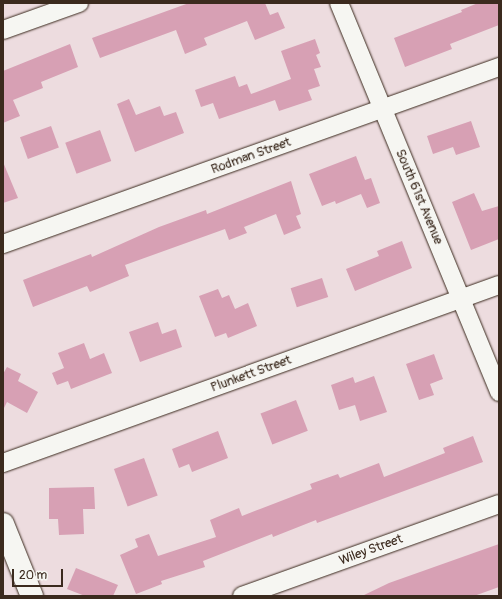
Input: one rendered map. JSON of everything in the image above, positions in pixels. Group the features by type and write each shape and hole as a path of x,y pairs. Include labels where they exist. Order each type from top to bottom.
{"street":[{"path":"3,30 79,3"},
{"name":"South 61st Avenue","path":"338,3 499,392"},
{"name":"Rodman Street","path":"3,244 499,67"},
{"name":"Plunkett Street","path":"3,463 499,286"},
{"name":"Wiley Street","path":"242,596 499,504"},
{"path":"3,524 32,596"}],"building":[{"path":"189,3 265,3 270,15 278,12 285,28 255,40 247,21 204,38 207,45 185,54 176,30 100,58 92,38"},
{"path":"478,3 499,3 499,25 450,44 452,49 405,67 394,38 462,12 461,10"},
{"path":"315,39 320,53 316,55 321,67 314,69 320,86 308,90 312,100 279,111 275,100 219,119 213,103 201,107 195,90 235,76 239,87 247,84 251,94 291,79 281,51"},
{"path":"70,44 78,67 41,82 43,88 13,100 20,116 3,123 3,71"},
{"path":"129,99 136,115 160,106 164,116 176,112 184,133 135,152 117,104"},
{"path":"471,121 480,147 456,155 453,147 433,154 427,136"},
{"path":"51,126 59,148 28,159 20,137"},
{"path":"100,130 111,161 77,174 65,143"},
{"path":"356,156 365,180 371,178 380,203 367,208 361,194 336,204 335,201 322,206 309,174"},
{"path":"3,162 18,198 3,203"},
{"path":"291,181 301,214 296,216 301,228 284,235 276,214 244,227 247,233 229,240 225,229 125,265 129,276 90,292 87,286 33,307 23,280 91,254 92,257 159,227 206,210 207,214"},
{"path":"474,193 482,211 499,206 499,239 471,250 452,202"},
{"path":"402,241 412,268 355,291 346,269 379,256 377,251"},
{"path":"322,278 328,297 297,307 291,288"},
{"path":"218,289 222,298 229,295 235,309 248,303 257,326 228,338 226,333 215,337 199,296"},
{"path":"158,322 162,334 176,329 182,347 140,362 129,332"},
{"path":"84,343 90,359 104,353 112,373 71,389 68,381 57,385 52,373 64,368 58,353"},
{"path":"434,354 443,379 430,384 434,395 419,400 406,364"},
{"path":"7,367 21,374 18,381 38,392 27,413 7,402 3,410 3,374"},
{"path":"374,376 387,412 360,421 355,405 339,410 331,385 353,377 355,383"},
{"path":"296,400 308,431 272,444 261,414"},
{"path":"218,431 228,458 192,472 189,464 179,468 172,449"},
{"path":"473,436 483,462 317,523 316,520 273,537 272,534 203,561 205,567 161,581 162,584 136,594 120,555 138,547 135,539 149,534 158,556 216,537 210,520 239,508 242,516 312,489 310,484 338,474 340,478 379,463 384,477 445,453 443,448"},
{"path":"144,458 158,496 128,507 114,469"},
{"path":"94,487 95,509 83,509 84,534 59,535 58,519 49,519 49,488"},
{"path":"499,544 499,587 474,596 362,596 389,583"},
{"path":"76,568 118,585 113,596 85,596 67,589"}]}
